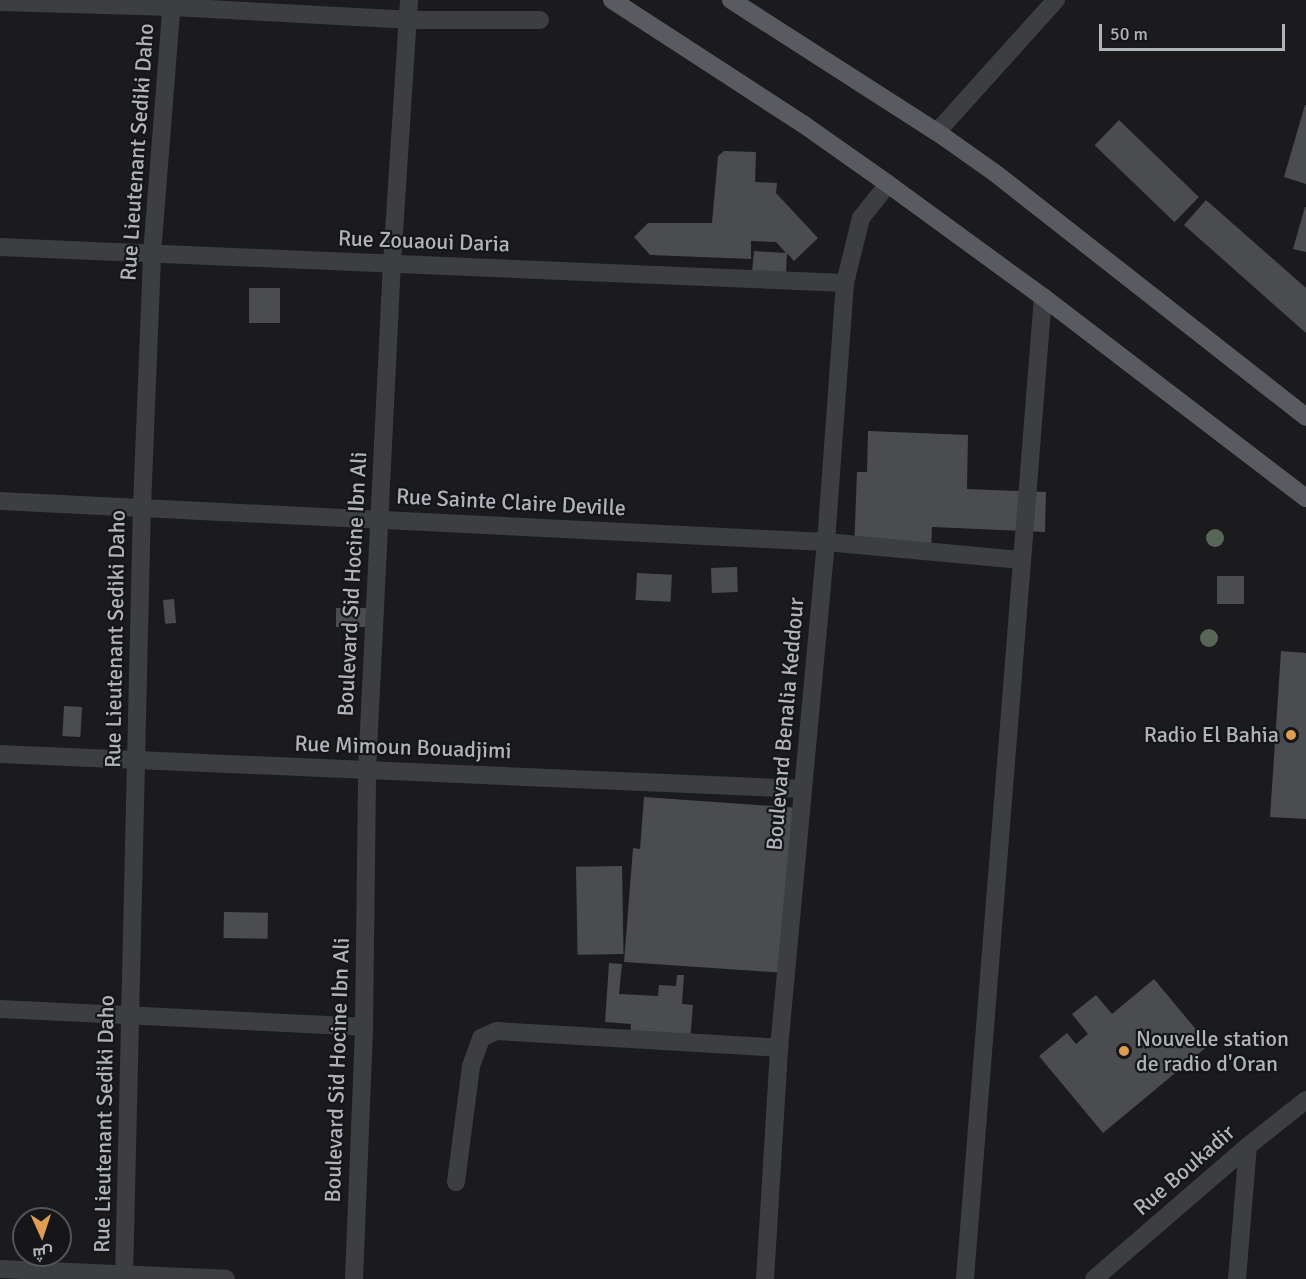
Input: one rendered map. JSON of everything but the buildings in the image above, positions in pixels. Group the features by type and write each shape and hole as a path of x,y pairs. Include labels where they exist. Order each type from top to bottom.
{"main road":[{"path":"612,0 803,124 888,184 1043,297 1306,498"},
{"path":"731,0 937,132 995,173 1306,417"}],"street":[{"name":"Boulevard Sid Hocine Ibn Ali","path":"354,1279 364,1027 367,770 392,263 409,0"},
{"path":"937,132 1056,0"},
{"path":"0,2 172,3 409,20 540,20"},
{"name":"Rue Lieutenant Sediki Daho","path":"124,1276 142,506 152,254 172,3"},
{"name":"Boulevard Benalia Keddour","path":"765,1279 779,1048 826,542 845,283 861,218 888,184"},
{"name":"Rue Zouaoui Daria","path":"0,247 845,283"},
{"path":"965,1279 1020,560 1043,297"},
{"name":"Rue Sainte Claire Deville","path":"0,501 142,506 826,542 1020,560"},
{"name":"Rue Mimoun Bouadjimi","path":"0,754 803,789"},
{"path":"0,1009 364,1027"},
{"path":"456,1182 471,1066 481,1038 496,1030 779,1048"},
{"name":"Rue Boukadir","path":"1094,1279 1248,1146 1306,1100"},
{"path":"1237,1279 1248,1146"},
{"path":"0,1269 226,1279"}],"place":[{"name":"Radio El Bahia","path":"1291,735"},
{"name":"Nouvelle station de radio d'Oran","path":"1124,1051"}]}
